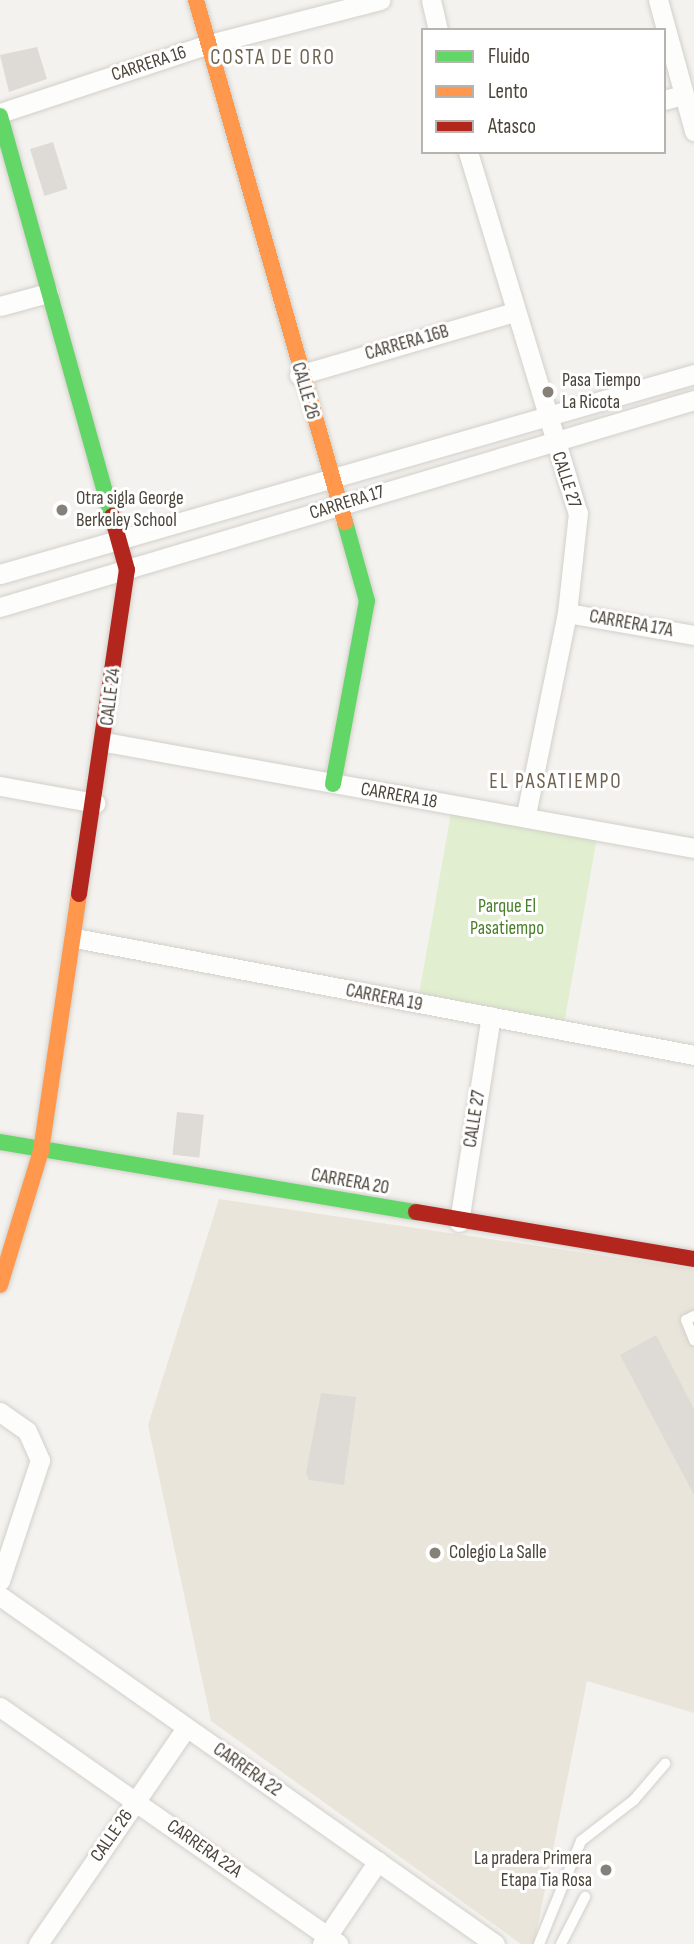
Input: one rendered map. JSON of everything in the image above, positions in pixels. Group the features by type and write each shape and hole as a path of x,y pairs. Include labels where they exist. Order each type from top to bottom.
{"street":[{"name":"CALLE 26","path":"196,0 299,374 367,601 333,784"},
{"name":"CARRERA 16","path":"0,115 209,44 380,0"},
{"path":"431,0 438,28"},
{"path":"658,0 663,28"},
{"path":"666,49 674,98 694,131"},
{"name":"CALLE 24","path":"0,115 127,570 105,743 41,1151 0,1285"},
{"name":"CALLE 27","path":"470,154 547,418 578,513 567,612 526,815"},
{"path":"0,306 48,293"},
{"name":"CARRERA 16B","path":"299,374 515,312"},
{"name":"CARRERA 17","path":"0,574 694,374"},
{"name":"CARRERA 17","path":"0,607 694,400"},
{"name":"CARRERA 17A","path":"567,612 694,635"},
{"name":"CARRERA 18","path":"105,743 526,815 694,848"},
{"path":"0,786 95,803"},
{"name":"CARRERA 19","path":"75,938 694,1055"},
{"name":"CALLE 27","path":"459,1222 491,1016"},
{"name":"CARRERA 20","path":"0,1142 459,1222 694,1259"},
{"path":"0,1412 27,1432 40,1460 0,1581"},
{"name":"CARRERA 22","path":"0,1596 495,1944"},
{"name":"CARRERA 22A","path":"0,1707 329,1941"},
{"name":"CALLE 26","path":"38,1944 187,1728"},
{"path":"329,1941 378,1861"}],"lane":[{"path":"694,1316 686,1320 694,1340"},
{"path":"540,1944 581,1841 634,1800 665,1764"},
{"path":"561,1944 586,1897"}],"shaded area":[{"name":"Colegio La Salle","path":"219,1199 694,1269 694,1713 587,1681 534,1944 521,1944 211,1721 148,1425"}],"green space":[{"name":"Parque El Pasatiempo","path":"451,813 597,839 564,1023 419,997"}],"building":[{"path":"37,47 47,79 9,92 0,55"},
{"path":"53,142 67,189 44,196 30,149"},
{"path":"177,1112 204,1115 199,1158 173,1155"},
{"path":"656,1335 694,1409 694,1495 620,1355"},
{"path":"321,1393 356,1397 344,1485 309,1480 306,1473"}],"traffic: fast":[{"path":"0,116 112,516"},
{"path":"333,784 367,601 345,522"},
{"path":"0,1142 416,1212"}],"traffic: slow":[{"path":"196,0 345,522"},
{"path":"0,1285 41,1151 79,894"}],"traffic: jam":[{"path":"79,894 127,570 112,516"},
{"path":"416,1212 694,1259"}],"place":[{"name":"Pasa Tiempo La Ricota","path":"548,392"},
{"name":"Otra sigla George Berkeley School","path":"62,510"},
{"name":"Colegio La Salle","path":"435,1553"},
{"name":"La pradera Primera Etapa Tia Rosa","path":"606,1870"}],"district":[{"name":"COSTA DE ORO","path":"273,58"},
{"name":"EL PASATIEMPO","path":"556,782"}]}
